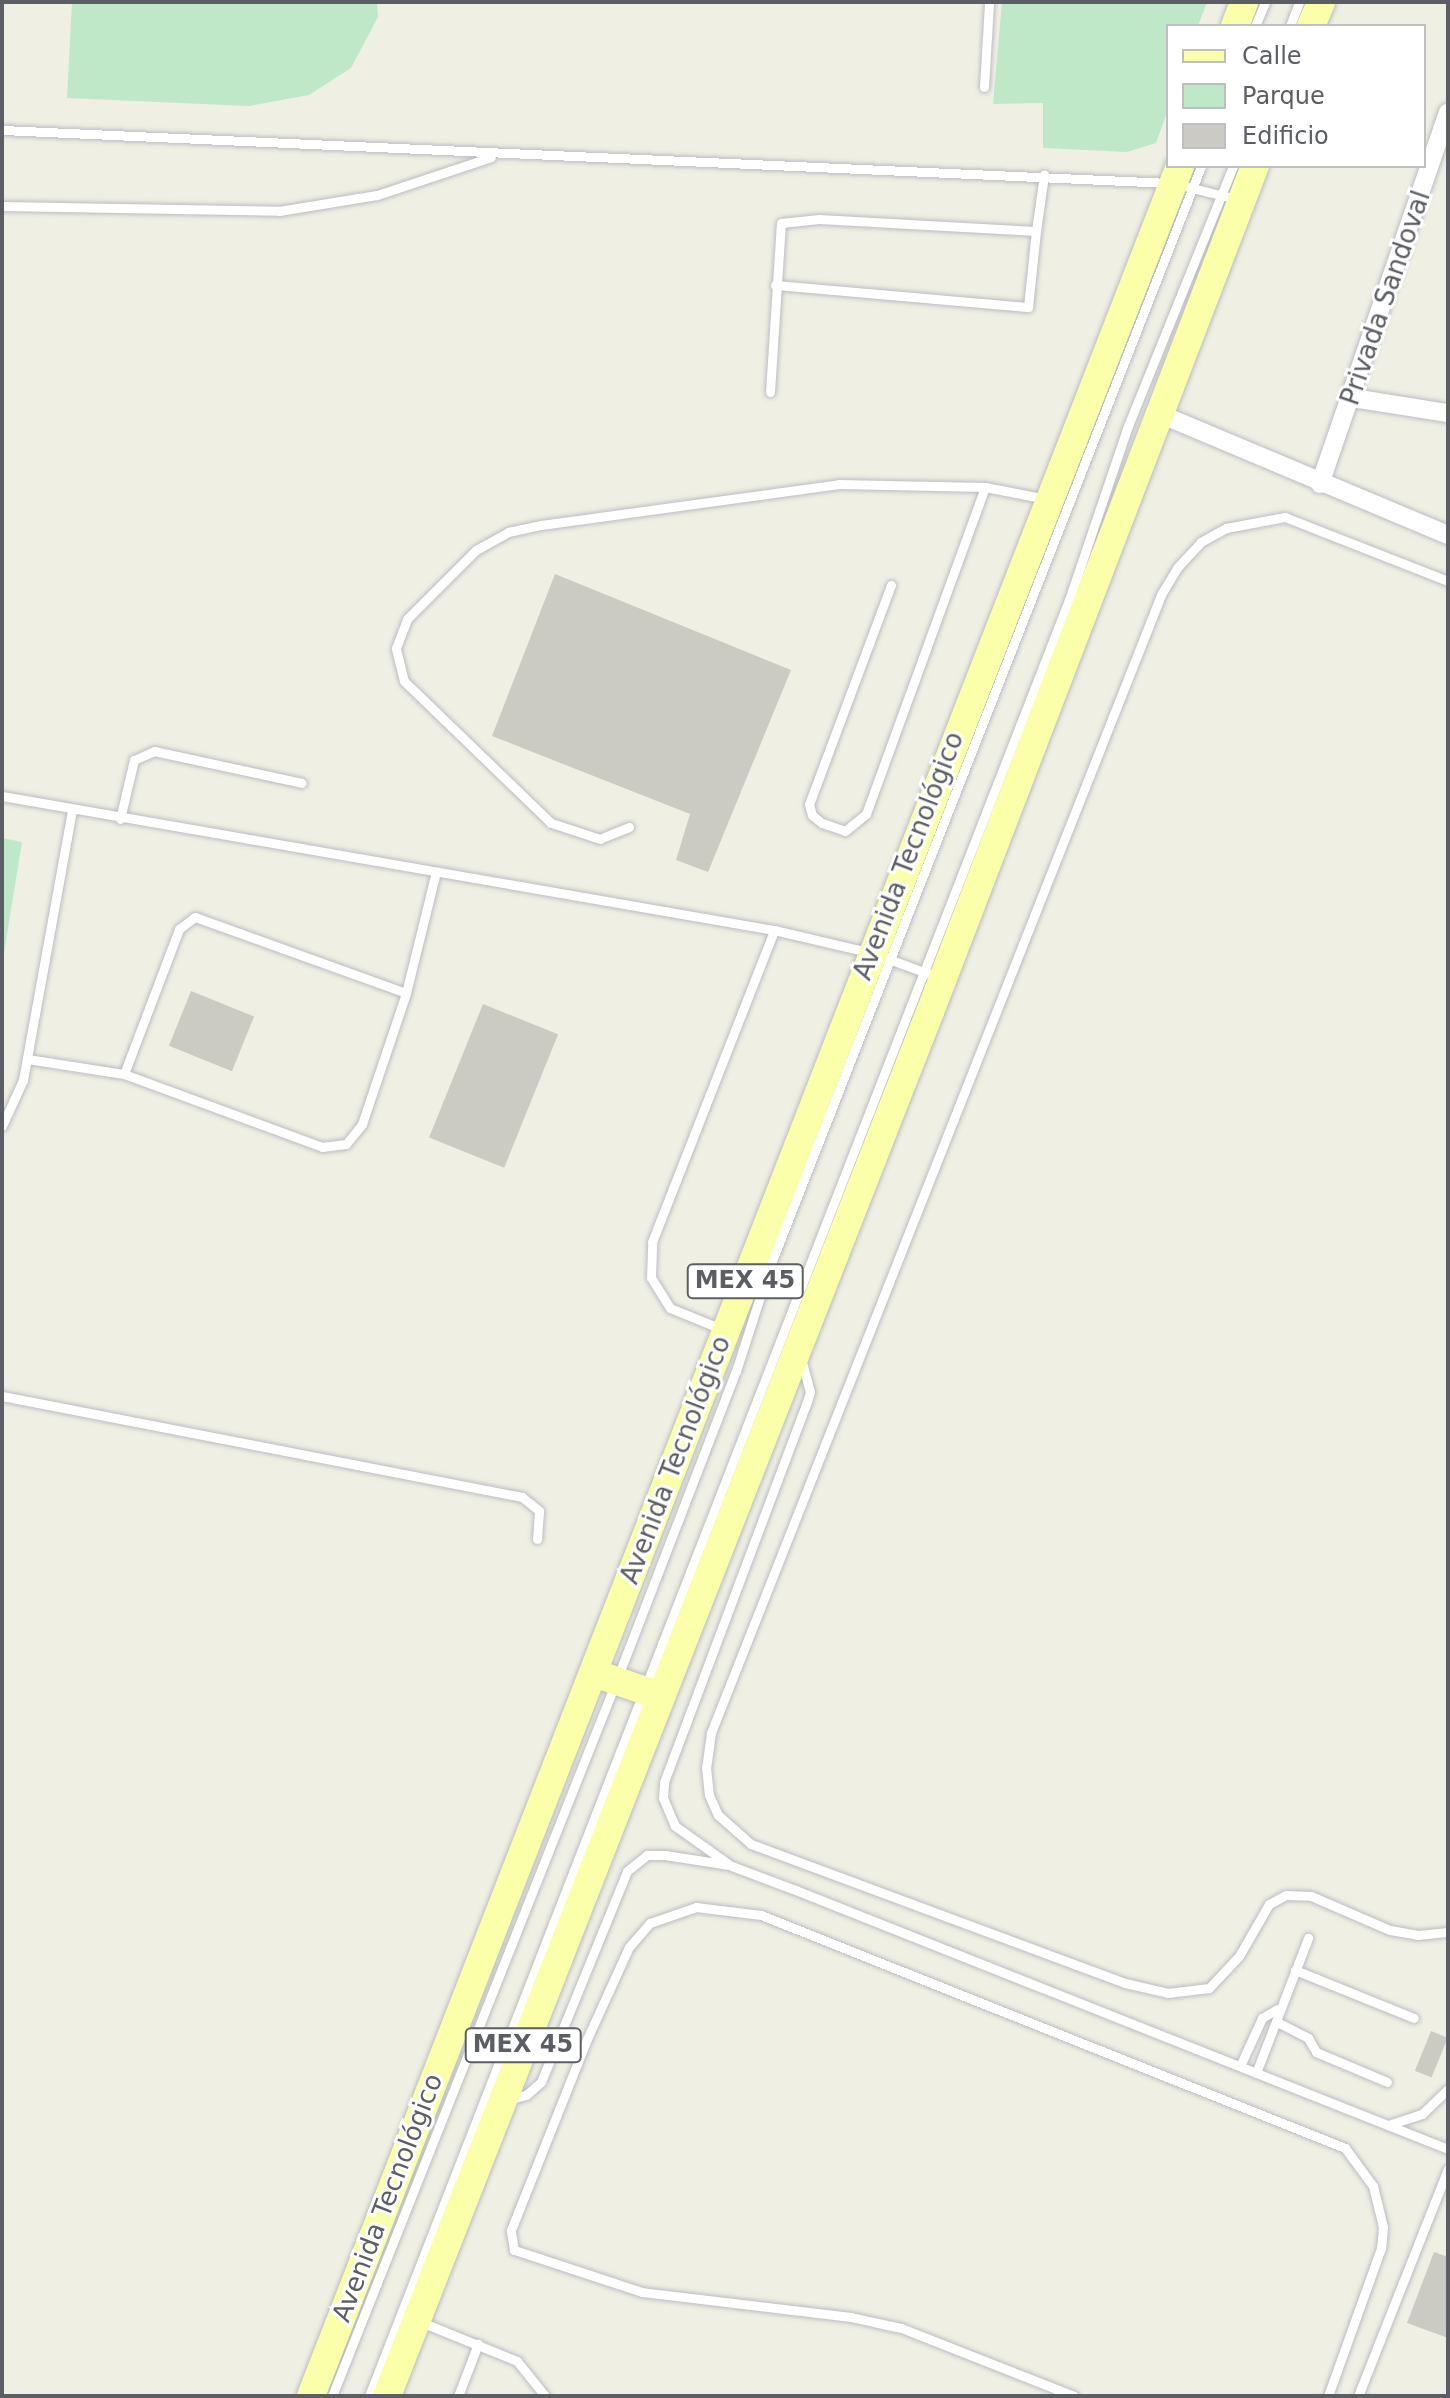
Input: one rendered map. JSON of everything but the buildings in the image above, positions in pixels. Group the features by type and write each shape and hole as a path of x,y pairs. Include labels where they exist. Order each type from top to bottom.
{"main road":[{"path":"1236,24 1244,2"},
{"path":"1312,24 1321,2"},
{"name":"MEX 45","path":"387,2396 653,1693 799,1350 932,974 1160,414 1232,198 1254,168"},
{"name":"Avenida Tecnológico","path":"311,2396 605,1676 726,1331 882,956 1047,499 1182,179"},
{"path":"605,1676 653,1693"}],"street":[{"name":"Privada Sandoval","path":"1320,484 1353,398 1448,112"},
{"path":"1353,398 1448,413"},
{"path":"1160,414 1320,484 1448,535"}],"lane":[{"path":"984,87 989,2"},
{"path":"1256,24 1265,2"},
{"path":"1291,24 1299,2"},
{"path":"2,130 497,154 1182,179 1232,198"},
{"path":"2,206 279,211 377,195 497,154"},
{"path":"369,2396 653,1693 932,974 1069,600 1128,426 1232,198 1233,168"},
{"path":"775,285 1028,307 1044,175"},
{"path":"332,2396 605,1676 1182,179"},
{"path":"770,392 779,229 785,221 1036,231"},
{"path":"629,827 600,839 551,823 404,681 396,648 407,619 476,550 508,532 541,525 839,484 985,487 1047,499"},
{"path":"891,585 809,804 812,815 822,823 845,831 866,814 985,487"},
{"path":"1448,581 1285,517 1226,528 1201,542 1177,568 1161,595 711,1733 706,1767 709,1795 718,1815 751,1844 1125,1983 1168,1993 1209,1988 1239,1956 1269,1904 1286,1895 1311,1896 1390,1930 1418,1935 1448,1932"},
{"path":"120,819 134,760 154,751 302,783"},
{"path":"2,796 120,819 774,930 882,956 932,974"},
{"path":"2,1126 27,1059 72,810"},
{"path":"27,1059 124,1074 322,1147 346,1144 362,1124 406,993 436,872"},
{"path":"124,1074 179,929 195,917 406,993"},
{"path":"726,1331 670,1308 651,1278 652,1242 774,930"},
{"path":"729,1865 675,1826 663,1798 664,1782 810,1392 799,1350"},
{"path":"2,1396 522,1497 539,1511 537,1539"},
{"path":"500,2102 526,2095 541,2082 627,1871 636,1861 665,1855 729,1865 1448,2149"},
{"path":"1074,2396 901,2328 642,2292 514,2250 511,2230 587,2039 629,1947 650,1923 696,1907 761,1915 1345,2148 1364,2167 1383,2227 1381,2248 1328,2396"},
{"path":"1256,2073 1279,2023 1277,2009 1308,1938"},
{"path":"1295,1970 1414,2018"},
{"path":"1240,2066 1262,2018 1277,2009"},
{"path":"1279,2023 1308,2038 1316,2052 1387,2082"},
{"path":"1388,2125 1422,2114 1448,2089"},
{"path":"1358,2396 1448,2169"},
{"path":"416,2320 517,2361 545,2396"},
{"path":"458,2396 478,2344"}],"green space":[{"path":"72,2 377,2 378,17 351,68 309,95 249,106 67,98"},
{"path":"1002,2 1207,2 1199,24 1166,24 1166,116 1156,143 1127,152 1043,148 1043,103 993,104"},
{"path":"2,838 22,842 2,965"}]}
